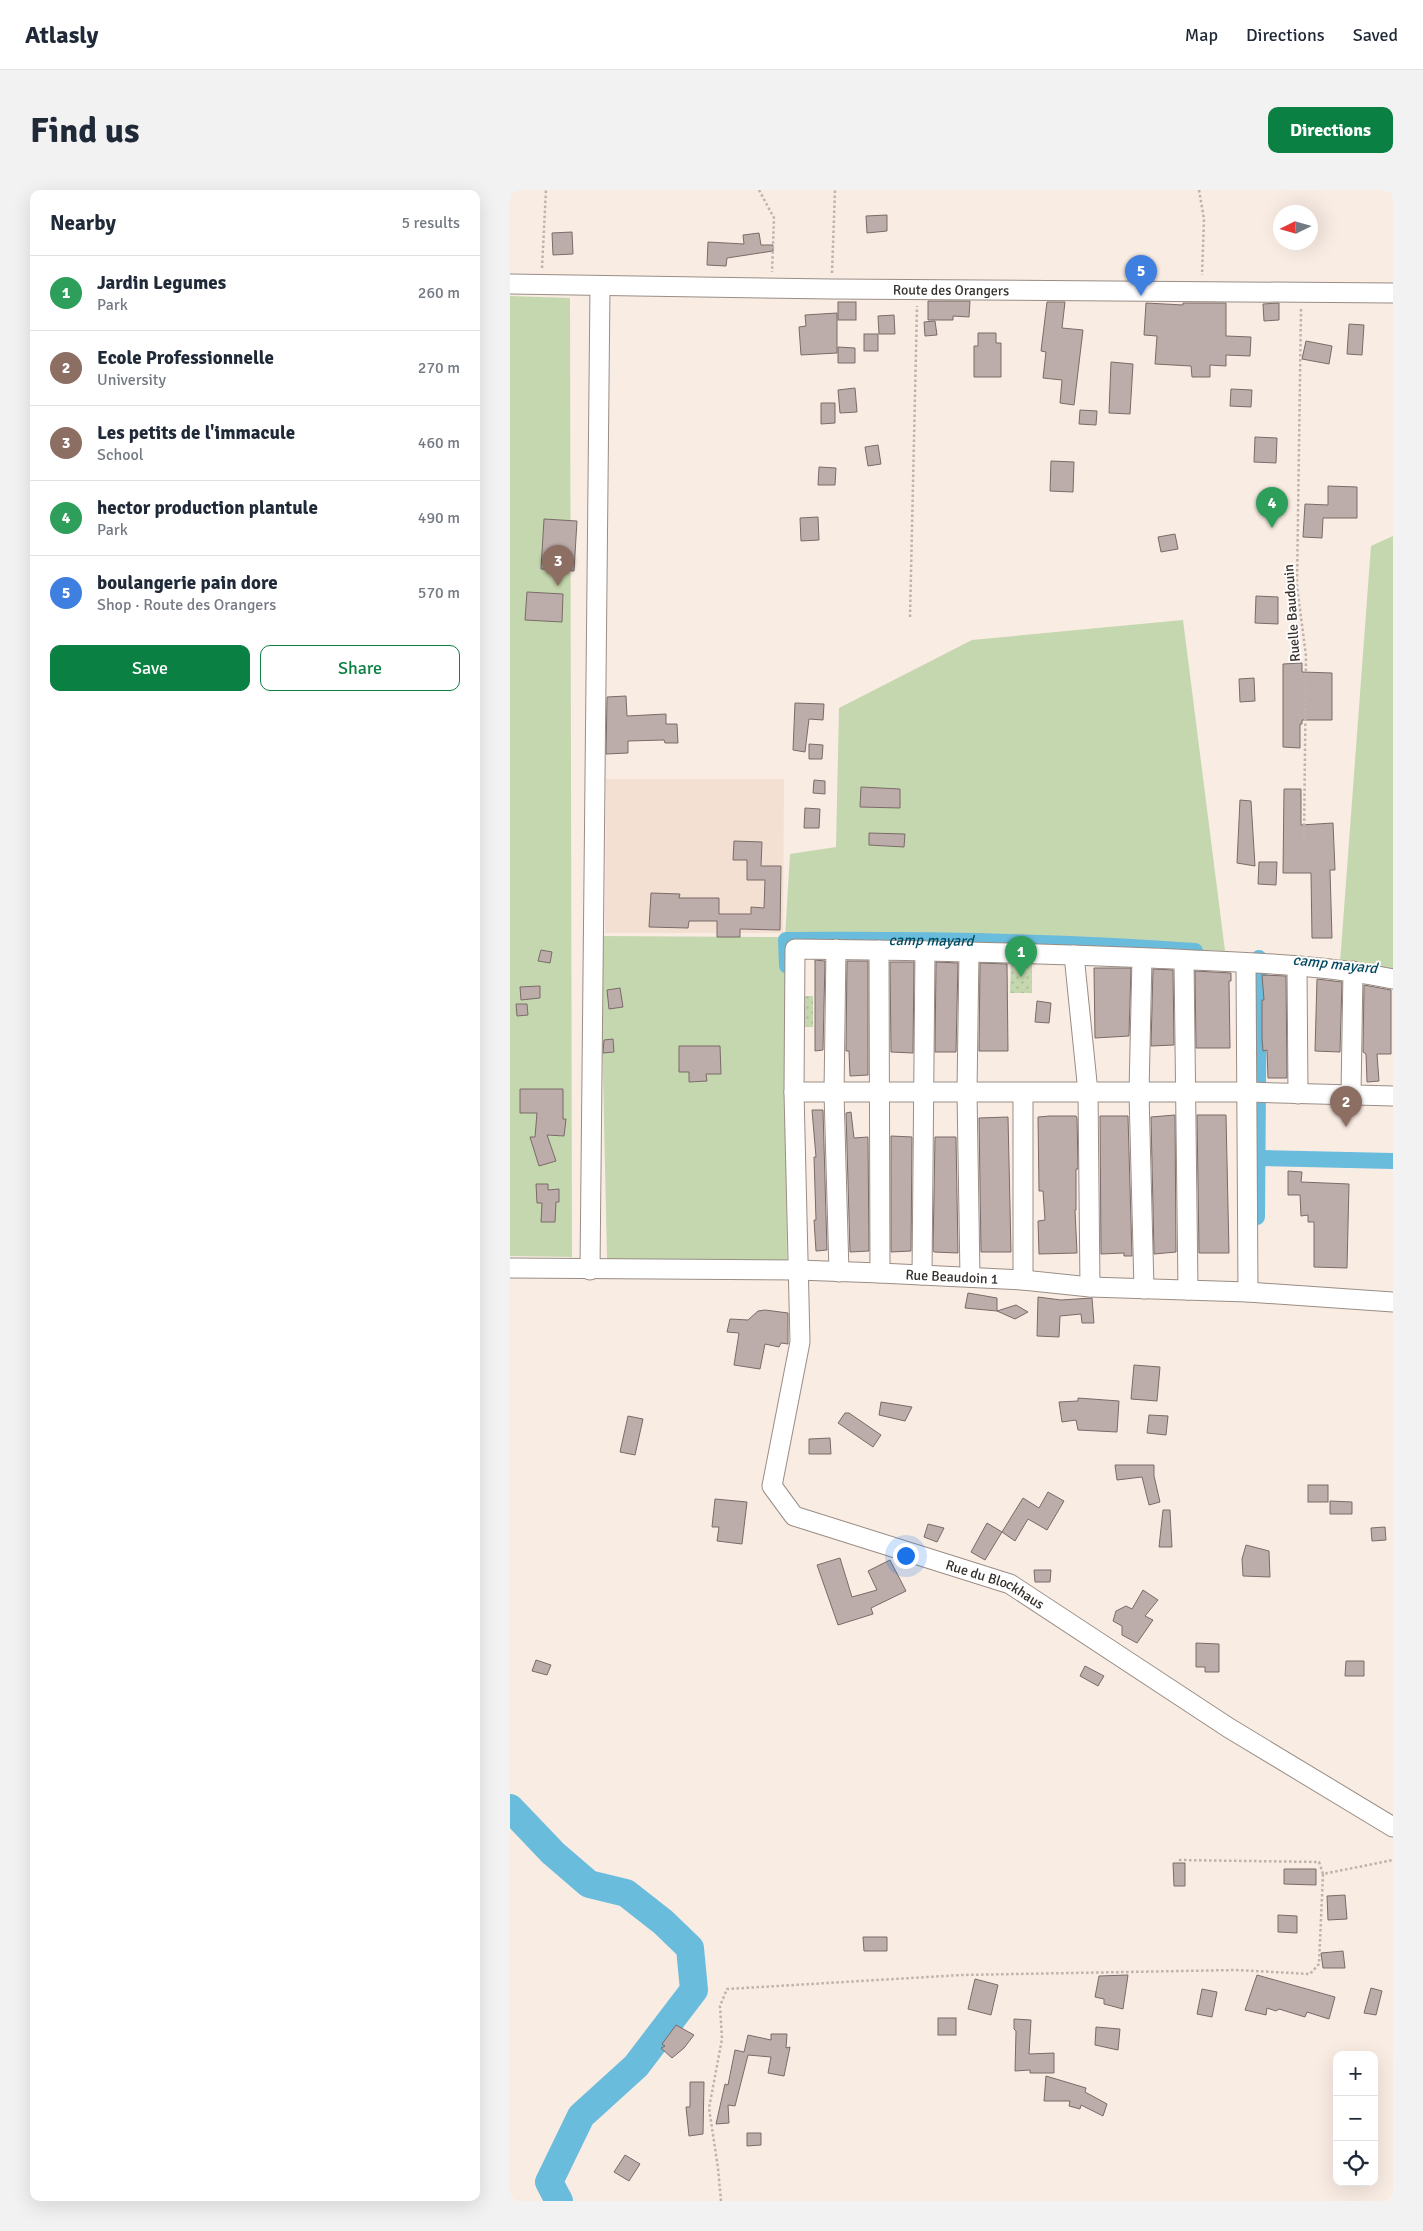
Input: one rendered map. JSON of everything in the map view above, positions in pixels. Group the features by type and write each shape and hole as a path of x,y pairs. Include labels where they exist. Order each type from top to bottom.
{"street":[{"name":"Route des Orangers","path":"510,284 600,287 1393,293"},
{"path":"590,1270 600,287"},
{"name":"Rue du Blockhaus","path":"836,949 795,949 794,1092 800,1342 772,1486 794,1516 1010,1584 1228,1728 1393,1827"},
{"path":"839,1272 834,1093 836,949 1074,955 1184,960 1353,971 1393,979"},
{"path":"879,950 880,1274"},
{"path":"922,1275 922,1093 925,951"},
{"path":"969,952 967,1092 970,1277"},
{"path":"1074,955 1088,1092 1090,1287"},
{"path":"1142,958 1139,1093 1144,1290"},
{"path":"1184,960 1188,1290"},
{"path":"1248,1292 1253,1093 1253,964"},
{"path":"1297,967 1298,1094"},
{"path":"1352,1095 1353,971"},
{"path":"794,1092 1186,1092 1352,1095 1393,1092"},
{"path":"1023,1092 1023,1280"},
{"name":"Rue Beaudoin 1","path":"510,1268 798,1270 970,1277 1090,1287 1248,1292 1393,1302"}],"path":[{"path":"542,285 546,190"},
{"path":"759,190 774,218 772,288"},
{"path":"832,289 835,190"},
{"path":"1199,190 1204,220 1202,292"},
{"path":"910,617 917,290"},
{"name":"Ruelle Baudouin","path":"1301,292 1298,586 1306,656 1304,842"},
{"path":"721,2201 709,2108 722,2039 720,2006 727,1989 961,1975 1236,1970 1310,1974 1319,1964 1323,1874 1319,1862 1179,1860"},
{"path":"1323,1874 1393,1860"}],"shaded area":[{"path":"606,779 784,779 783,933 605,933"}],"green space":[{"path":"510,296 570,298 572,1257 510,1256"},
{"path":"1393,536 1393,969 1340,963 1371,546"},
{"path":"1183,620 1225,951 785,940 787,1263 607,1259 600,936 785,937 790,854 836,847 839,708 972,640"},
{"path":"1011,961 1032,962 1032,993 1010,993"},
{"path":"799,996 813,996 813,1027 799,1027"}],"building":[{"path":"887,215 887,231 867,233 866,216"},
{"path":"572,232 573,254 553,255 552,233"},
{"path":"759,233 761,245 773,245 773,251 727,258 726,266 707,265 708,242 744,244 743,235"},
{"path":"928,301 970,301 969,317 953,316 953,320 928,320"},
{"path":"838,302 856,302 856,320 838,320"},
{"path":"1047,302 1065,302 1062,328 1083,330 1074,405 1060,403 1062,380 1043,378 1046,352 1041,351"},
{"path":"1146,303 1183,305 1183,303 1226,303 1226,336 1251,337 1250,356 1226,355 1226,366 1210,365 1210,377 1192,377 1191,366 1155,364 1157,336 1144,335"},
{"path":"1279,303 1279,320 1264,321 1263,304"},
{"path":"837,313 837,353 801,355 799,327 806,326 805,315"},
{"path":"894,315 895,334 879,334 878,316"},
{"path":"935,321 937,335 925,336 924,322"},
{"path":"1349,324 1364,325 1362,355 1347,354"},
{"path":"978,333 996,333 996,343 1001,343 1001,377 974,377 974,346 978,346"},
{"path":"864,334 878,334 878,351 864,351"},
{"path":"1306,341 1332,346 1329,364 1302,359"},
{"path":"838,347 855,348 855,363 838,363"},
{"path":"1111,362 1133,364 1130,414 1109,413"},
{"path":"855,388 857,412 840,413 838,390"},
{"path":"1231,389 1252,390 1251,407 1230,406"},
{"path":"821,403 835,403 835,423 821,424"},
{"path":"1080,410 1097,411 1096,425 1079,424"},
{"path":"1255,437 1277,438 1276,463 1254,462"},
{"path":"878,445 881,464 868,466 865,447"},
{"path":"1051,461 1074,462 1073,492 1050,491"},
{"path":"819,467 836,468 835,485 818,485"},
{"path":"1328,486 1357,487 1357,518 1323,518 1322,538 1303,537 1305,504 1328,505"},
{"path":"818,517 819,540 801,541 800,518"},
{"path":"544,519 577,521 574,571 541,569"},
{"path":"1175,534 1178,549 1161,552 1158,537"},
{"path":"527,592 563,594 562,622 525,620"},
{"path":"1256,596 1278,597 1278,624 1255,623"},
{"path":"1302,663 1302,672 1332,673 1332,720 1302,720 1302,724 1300,724 1300,748 1283,747 1283,664"},
{"path":"1254,678 1255,701 1240,702 1239,679"},
{"path":"626,696 627,716 666,714 666,724 677,724 678,743 665,743 664,740 628,741 628,753 606,754 607,697"},
{"path":"795,703 824,704 823,720 809,719 805,752 793,750"},
{"path":"809,744 823,745 822,759 809,759"},
{"path":"814,780 825,781 825,794 813,793"},
{"path":"861,787 900,789 900,808 860,807"},
{"path":"1284,789 1301,789 1301,825 1333,823 1335,870 1330,870 1332,938 1312,938 1311,873 1283,873"},
{"path":"1240,800 1251,801 1255,866 1237,863"},
{"path":"805,808 820,809 819,828 804,828"},
{"path":"869,833 905,834 904,847 869,845"},
{"path":"734,841 762,842 761,866 781,866 780,930 740,929 740,937 717,937 717,921 689,921 688,928 649,927 651,893 680,894 679,898 719,898 719,914 751,914 751,907 764,908 765,880 747,880 747,860 733,860"},
{"path":"1259,862 1277,862 1276,885 1258,884"},
{"path":"541,950 552,952 550,963 538,961"},
{"path":"815,960 825,961 823,1050 815,1051"},
{"path":"847,961 868,961 868,1075 850,1076 849,1051 846,1051"},
{"path":"890,962 914,962 913,1053 891,1052"},
{"path":"936,962 958,963 956,1052 935,1052"},
{"path":"980,963 1007,964 1008,1051 979,1051"},
{"path":"1094,968 1131,968 1129,1036 1095,1038"},
{"path":"1153,969 1173,970 1174,1045 1151,1046"},
{"path":"1195,971 1231,973 1231,981 1229,981 1230,1048 1196,1048"},
{"path":"1262,975 1286,976 1287,1078 1268,1078 1267,1050 1263,1051 1262,1039 1262,1000 1264,1000"},
{"path":"1317,979 1342,982 1340,1052 1315,1051"},
{"path":"1364,985 1391,990 1391,1054 1377,1054 1379,1081 1367,1082 1366,1054 1363,1052"},
{"path":"540,986 540,998 521,1000 520,987"},
{"path":"620,988 623,1007 609,1009 607,990"},
{"path":"1037,1001 1051,1003 1049,1023 1035,1022"},
{"path":"516,1004 527,1004 528,1015 517,1016"},
{"path":"613,1039 614,1052 603,1053 604,1040"},
{"path":"679,1046 720,1046 721,1074 706,1074 707,1081 689,1082 689,1072 679,1072"},
{"path":"520,1089 563,1089 563,1119 566,1119 564,1136 547,1135 556,1161 539,1166 530,1137 535,1137 537,1113 520,1113"},
{"path":"812,1110 823,1110 827,1250 816,1251 814,1157 816,1157"},
{"path":"851,1112 854,1138 868,1137 869,1251 850,1252 846,1113"},
{"path":"1175,1115 1176,1252 1154,1254 1151,1117"},
{"path":"1197,1115 1226,1115 1229,1253 1199,1253"},
{"path":"1076,1116 1077,1118 1078,1169 1076,1169 1075,1210 1077,1253 1039,1254 1038,1221 1045,1220 1043,1191 1039,1191 1038,1117"},
{"path":"1100,1116 1128,1116 1132,1256 1124,1256 1124,1253 1101,1254"},
{"path":"1008,1117 1011,1252 981,1252 979,1118"},
{"path":"891,1136 912,1137 911,1251 891,1252"},
{"path":"935,1137 956,1137 958,1253 934,1252 933,1250"},
{"path":"1288,1171 1302,1172 1301,1182 1349,1184 1347,1268 1314,1267 1314,1222 1308,1222 1308,1215 1301,1216 1300,1195 1288,1195"},
{"path":"536,1184 548,1184 548,1190 559,1189 559,1202 556,1202 555,1222 541,1222 542,1203 537,1203"},
{"path":"968,1293 997,1298 997,1311 965,1308"},
{"path":"1038,1297 1061,1300 1092,1298 1094,1323 1082,1323 1081,1314 1060,1316 1059,1337 1037,1336"},
{"path":"1016,1305 1028,1312 1015,1319 997,1311"},
{"path":"758,1311 788,1313 788,1344 781,1343 779,1347 765,1344 760,1369 734,1365 739,1333 727,1332 730,1319 748,1320"},
{"path":"1134,1365 1160,1367 1157,1401 1131,1399"},
{"path":"1078,1398 1119,1401 1117,1432 1078,1430 1076,1420 1062,1422 1059,1402 1078,1401"},
{"path":"881,1402 912,1407 905,1421 879,1415"},
{"path":"845,1413 849,1413 881,1435 873,1447 838,1423"},
{"path":"1149,1415 1168,1416 1166,1435 1147,1433"},
{"path":"628,1416 643,1419 635,1455 620,1452"},
{"path":"830,1438 831,1454 809,1454 809,1439"},
{"path":"1115,1465 1154,1465 1154,1476 1160,1502 1149,1505 1142,1477 1117,1480"},
{"path":"1308,1485 1328,1485 1328,1502 1308,1502"},
{"path":"1048,1492 1064,1501 1047,1530 1028,1519 1015,1541 1002,1532 1023,1498 1039,1508"},
{"path":"715,1499 747,1502 742,1544 717,1541 719,1527 712,1527"},
{"path":"1330,1501 1352,1502 1352,1514 1330,1514"},
{"path":"1163,1510 1170,1510 1172,1547 1159,1547"},
{"path":"987,1523 1002,1532 985,1560 971,1552"},
{"path":"928,1524 944,1528 937,1542 924,1537"},
{"path":"1385,1527 1386,1540 1372,1541 1371,1528"},
{"path":"1246,1545 1269,1551 1270,1577 1243,1576 1242,1559"},
{"path":"840,1558 852,1597 877,1590 868,1571 890,1560 906,1591 871,1608 873,1614 838,1625 817,1565"},
{"path":"1034,1570 1051,1570 1050,1582 1035,1582"},
{"path":"1143,1590 1158,1600 1145,1616 1153,1620 1137,1643 1122,1635 1122,1626 1113,1621 1116,1611 1126,1606 1132,1609"},
{"path":"1196,1643 1219,1644 1219,1672 1205,1672 1205,1667 1196,1667"},
{"path":"536,1660 551,1665 547,1675 532,1671"},
{"path":"1346,1661 1364,1661 1364,1676 1345,1676"},
{"path":"1085,1666 1104,1676 1098,1686 1080,1676"},
{"path":"1173,1863 1185,1863 1185,1886 1174,1886"},
{"path":"1284,1869 1316,1869 1316,1885 1284,1884"},
{"path":"1345,1895 1347,1919 1328,1920 1327,1896"},
{"path":"1278,1915 1297,1916 1297,1933 1278,1932"},
{"path":"863,1937 887,1937 887,1951 864,1951"},
{"path":"1343,1951 1345,1968 1323,1968 1321,1953"},
{"path":"1128,1975 1123,2009 1104,2004 1104,1999 1095,1997 1099,1976"},
{"path":"1257,1975 1335,1997 1329,2019 1307,2012 1305,2017 1279,2009 1276,2011 1267,2008 1266,2015 1245,2010"},
{"path":"975,1979 998,1985 991,2015 968,2009"},
{"path":"1371,1988 1382,1991 1376,2015 1364,2013"},
{"path":"1202,1989 1217,1992 1212,2017 1197,2014"},
{"path":"938,2018 956,2018 956,2035 938,2035"},
{"path":"1014,2019 1031,2020 1029,2054 1054,2053 1054,2073 1030,2073 1030,2070 1015,2071 1016,2031 1014,2029"},
{"path":"676,2025 694,2035 684,2048 672,2058 661,2048 665,2046 662,2044"},
{"path":"1096,2027 1120,2029 1118,2050 1095,2045"},
{"path":"771,2034 787,2034 786,2048 790,2047 784,2076 768,2073 771,2057 748,2055 735,2106 728,2105 729,2123 716,2124 725,2084 728,2085 735,2050 744,2052 748,2035 771,2040"},
{"path":"1046,2076 1086,2088 1085,2092 1107,2104 1103,2116 1081,2105 1080,2109 1069,2106 1070,2101 1044,2101"},
{"path":"690,2082 704,2082 703,2134 689,2136 686,2107 690,2107"},
{"path":"747,2133 761,2133 761,2145 747,2146"},
{"path":"625,2155 640,2164 629,2181 614,2172"}],"waterway":[{"name":"camp mayard","path":"787,966 786,940 990,941 1195,951"},
{"path":"1257,1217 1259,958"},
{"path":"1257,1158 1393,1161"},
{"path":"510,1808 553,1853 589,1884 626,1893 663,1922 690,1948 694,1990 636,2066 581,2116 549,2182 559,2201"}],"place":[{"name":"boulangerie pain dore","path":"1141,296"},
{"name":"hector production plantule","path":"1272,528"},
{"name":"Les petits de l'immacule","path":"558,586"},
{"name":"Jardin Legumes","path":"1021,977"},
{"name":"Ecole Professionnelle","path":"1346,1127"}]}
